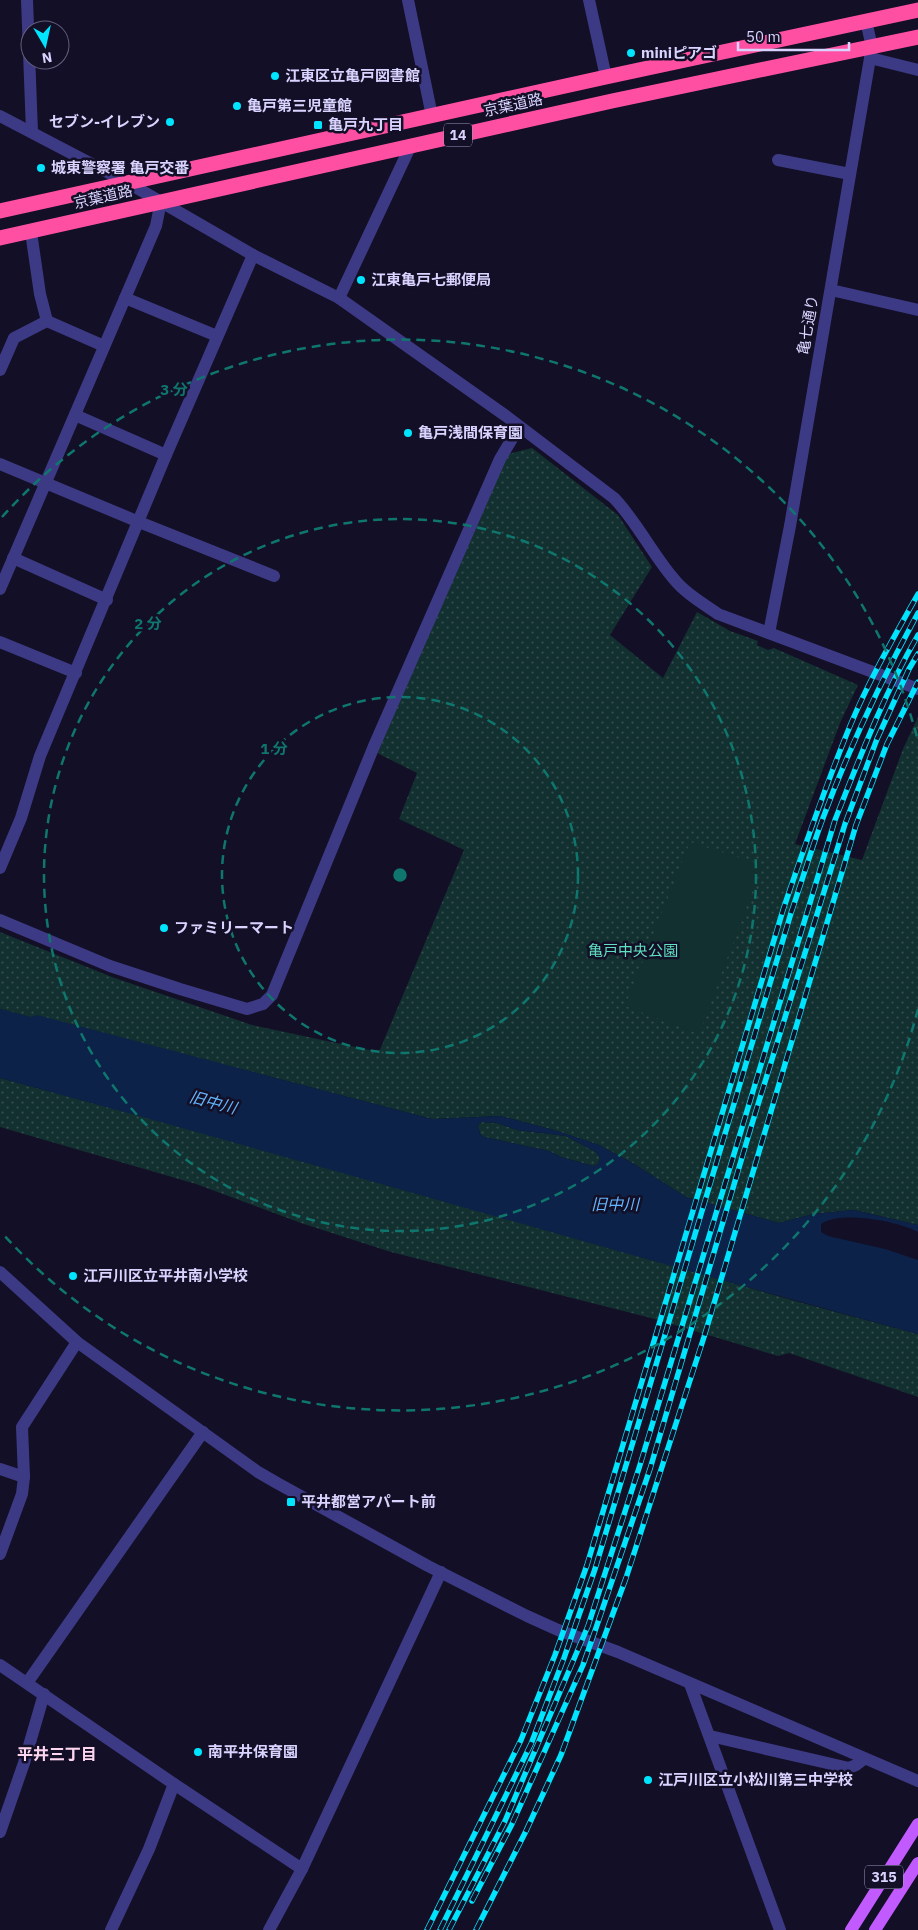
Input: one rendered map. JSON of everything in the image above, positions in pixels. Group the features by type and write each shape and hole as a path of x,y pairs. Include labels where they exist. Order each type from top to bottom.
{"highway":[{"name":"京葉道路","path":"0,211 918,10"},
{"name":"京葉道路","path":"0,238 411,145 871,52 918,37"}],"main road":[{"name":"315","path":"851,1930 918,1824"},
{"name":"315","path":"875,1930 918,1863"}],"street":[{"path":"27,0 32,132"},
{"path":"408,0 432,116"},
{"path":"589,0 606,77"},
{"name":"亀七通り","path":"769,633 790,526 871,52 866,21"},
{"path":"871,52 918,70"},
{"path":"0,116 161,201 253,255 339,298 425,358 614,498 628,512 673,578 690,596 718,614 918,689"},
{"path":"339,298 411,145"},
{"path":"778,160 850,174"},
{"path":"0,589 156,226 161,201"},
{"path":"31,232 40,294 47,321"},
{"path":"0,868 21,818 40,756 107,600 166,455 253,255"},
{"path":"830,290 918,310"},
{"path":"125,298 217,336"},
{"path":"47,321 104,346"},
{"path":"0,370 14,338 47,321"},
{"path":"75,415 166,455"},
{"path":"0,920 110,966 180,989 247,1009 263,1004 272,995 374,746 500,459 519,427"},
{"path":"0,464 274,576"},
{"path":"13,558 107,600"},
{"path":"0,642 76,673"},
{"path":"0,1272 77,1342 258,1472 277,1483 441,1572 542,1623 618,1652 918,1781"},
{"path":"0,1554 22,1494 24,1477 22,1427 77,1342"},
{"path":"27,1683 203,1432"},
{"path":"0,1469 24,1477"},
{"path":"268,1930 302,1869 441,1572"},
{"path":"0,1665 302,1869"},
{"path":"690,1684 780,1930"},
{"path":"0,1832 24,1763 44,1694"},
{"path":"710,1736 848,1768 864,1759"},
{"path":"111,1930 149,1849 174,1784"}],"green space":[{"name":"亀戸中央公園","path":"532,448 618,515 652,567 610,635 663,678 697,612 730,631 758,641 757,645 768,650 774,648 858,685 840,723 795,844 862,860 903,749 918,717 918,1225 854,1210 813,1214 779,1223 686,1197 634,1164 599,1145 554,1130 500,1116 432,1119 60,1022 24,1016 0,1009 0,932 112,977 252,1025 379,1052 464,850 399,819 417,773 377,753 508,454"},
{"path":"690,842 762,865 699,1034 625,1006"},
{"path":"0,1078 256,1147 799,1302 918,1334 918,1397 789,1353 778,1356 651,1318 391,1252 301,1223 196,1184 0,1127"},
{"path":"482,1122 497,1123 517,1130 566,1136 596,1152 600,1158 598,1164 593,1166 561,1157 549,1151 484,1137 480,1134 478,1125"}],"water":[{"name":"旧中川","path":"0,1009 31,1017 37,1015 432,1119 500,1116 554,1130 599,1145 634,1164 686,1197 779,1223 813,1214 854,1210 918,1225 918,1232 897,1224 855,1217 830,1220 821,1224 821,1232 828,1236 885,1249 918,1260 918,1334 230,1141 0,1078","holes":["482,1122 497,1123 517,1130 566,1136 596,1152 600,1158 598,1164 593,1166 561,1157 549,1151 484,1137 480,1134 478,1125"]}],"railway":[{"path":"427,1930 521,1740 555,1655 587,1565 783,910 823,795 857,709 918,594"},
{"path":"440,1930 531,1744 564,1658 595,1569 791,913 814,842 855,740 879,688 918,613"},
{"path":"449,1930 505,1821 588,1626 640,1465 835,820 883,703 918,635"},
{"path":"472,1901 512,1824 583,1665 650,1469 751,1127 845,824 877,739 909,669 918,654"},
{"path":"476,1930 526,1831 561,1755 626,1578 704,1337 856,825 887,744 918,682"}],"place":[{"name":"miniピアゴ","path":"631,53"},
{"name":"江東区立亀戸図書館","path":"275,76"},
{"name":"亀戸第三児童館","path":"237,106"},
{"name":"セブン-イレブン","path":"170,122"},
{"name":"亀戸九丁目","path":"318,125"},
{"name":"城東警察署 亀戸交番","path":"41,168"},
{"name":"江東亀戸七郵便局","path":"361,280"},
{"name":"亀戸浅間保育園","path":"408,433"},
{"name":"ファミリーマート","path":"164,928"},
{"name":"江戸川区立平井南小学校","path":"73,1276"},
{"name":"平井都営アパート前","path":"291,1502"},
{"name":"南平井保育園","path":"198,1752"},
{"name":"江戸川区立小松川第三中学校","path":"648,1780"}],"district":[{"name":"平井三丁目","path":"57,1754"}]}
